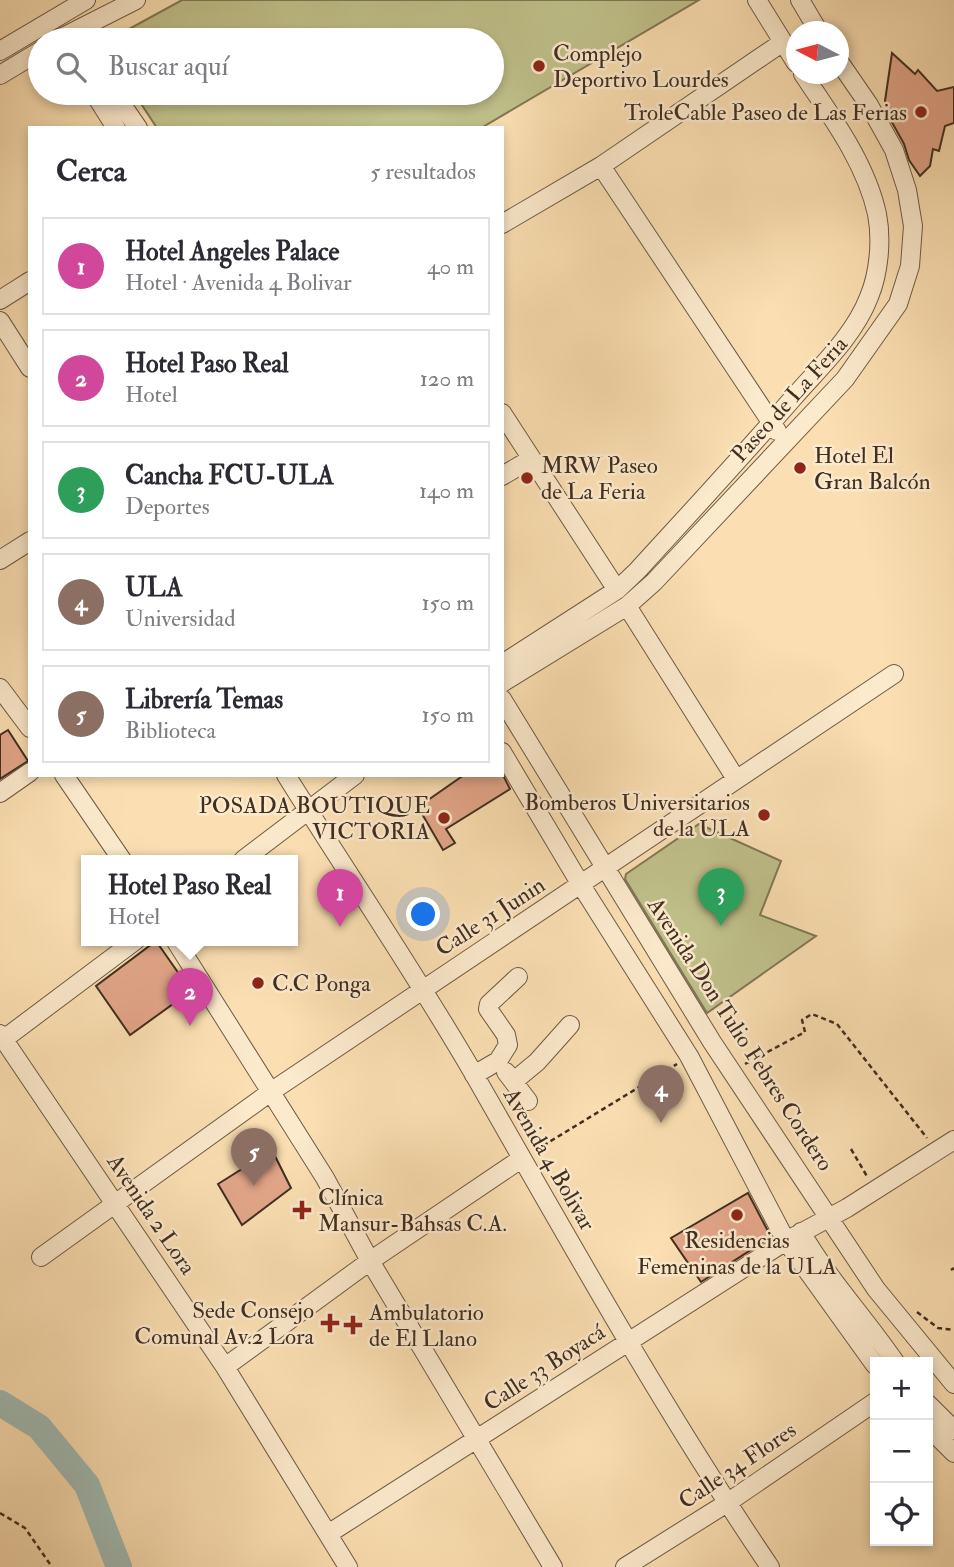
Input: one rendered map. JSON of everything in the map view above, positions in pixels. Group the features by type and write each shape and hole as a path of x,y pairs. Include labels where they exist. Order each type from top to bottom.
{"street":[{"path":"31,28 53,12 86,0"},
{"path":"84,28 136,0"},
{"path":"757,0 786,47"},
{"path":"800,0 812,21"},
{"path":"53,12 61,28"},
{"path":"0,51 28,30"},
{"path":"504,223 601,166 783,42"},
{"path":"0,75 28,58"},
{"name":"Paseo de La Feria","path":"504,682 627,607 845,379 898,304 910,266 913,226 907,190 894,150 849,76"},
{"name":"Paseo de La Feria","path":"504,663 617,590 637,571 771,424 851,330 870,296 880,253 877,215 866,180 837,126 810,84"},
{"path":"102,105 115,126"},
{"path":"122,105 137,126"},
{"path":"601,166 771,424 785,440"},
{"path":"0,300 28,282"},
{"path":"0,321 28,365"},
{"path":"504,416 617,590"},
{"path":"504,475 531,459"},
{"path":"0,560 28,542"},
{"path":"627,607 736,779"},
{"name":"Calle 31 Junin","path":"41,1257 272,1091 894,674"},
{"path":"0,688 28,725"},
{"name":"Avenida Don Tulio Febres Cordero","path":"504,702 712,1042 876,1289 926,1357"},
{"path":"504,755 581,885 689,1056 794,1237 870,1357"},
{"path":"0,793 28,773"},
{"path":"65,777 119,855"},
{"name":"Avenida 4 Bolivar","path":"287,777 474,1075 627,1343 770,1567"},
{"path":"250,855 352,777"},
{"path":"2,1037 128,946"},
{"path":"179,946 325,1178 370,1261 553,1567"},
{"path":"474,1075 498,1061 508,1045 506,1035 488,1009 489,1004 518,977"},
{"path":"514,1082 537,1062 570,1025"},
{"name":"Avenida 2 Lora","path":"2,1037 225,1367 348,1567"},
{"path":"498,1061 528,1101"},
{"name":"Calle 33 Boyacá","path":"328,1534 794,1237 954,1140"},
{"path":"225,1367 370,1261 521,1159"},
{"path":"794,1237 868,1323 892,1357"},
{"name":"Avenida Don Tulio Febres Cordero","path":"933,1365 954,1384"},
{"name":"Calle 34 Flores","path":"625,1567 727,1503 870,1405"},
{"path":"933,1409 954,1430"},
{"path":"933,1432 954,1453"}],"path":[{"path":"732,1071 805,1032 802,1020 812,1014 837,1024 937,1151"},
{"path":"521,1159 689,1056"},
{"path":"851,1149 875,1190"},
{"path":"912,1308 938,1328 954,1331"},
{"path":"0,1513 25,1528 52,1567"}],"green space":[{"name":"Complejo Deportivo Lourdes","path":"182,0 699,0 484,126 156,126 142,105 504,105 504,28 131,28"},
{"path":"699,824 781,861 760,915 816,936 707,1013 625,879 626,874"}],"building":[{"name":"TroleCable Paseo de Las Ferias","path":"892,53 915,74 918,70 937,91 954,87 954,123 945,126 939,151 933,149 930,166 920,176 909,160 904,144 889,117 885,101"},
{"path":"8,730 28,761 0,779 0,735"},
{"name":"POSADA BOUTIQUE VICTORIA","path":"461,777 504,777 510,789 446,829 455,843 443,850 418,807"},
{"path":"149,946 160,946 191,991 130,1035 96,986"},
{"path":"272,1150 291,1188 242,1225 218,1184"},
{"name":"Residencias Femeninas de la ULA","path":"748,1193 771,1237 701,1282 671,1238"}],"waterway":[{"path":"0,1403 39,1427 87,1485 119,1567"}],"place":[{"name":"Complejo Deportivo Lourdes","path":"539,66"},
{"name":"TroleCable Paseo de Las Ferias","path":"921,112"},
{"name":"Hotel El Gran Balcón","path":"800,468"},
{"name":"MRW Paseo de La Feria","path":"527,478"},
{"name":"Bomberos Universitarios de la ULA","path":"764,815"},
{"name":"POSADA BOUTIQUE VICTORIA","path":"444,818"},
{"name":"Cancha FCU-ULA","path":"721,926"},
{"name":"Hotel Angeles Palace","path":"340,927"},
{"name":"C.C Ponga","path":"258,983"},
{"name":"Hotel Paso Real","path":"190,1026"},
{"name":"ULA","path":"661,1123"},
{"name":"Librería Temas","path":"254,1186"},
{"name":"Clínica Mansur-Bahsas C.A.","path":"302,1210"},
{"name":"Residencias Femeninas de la ULA","path":"737,1215"},
{"name":"Sede Consejo Comunal Av.2 Lora","path":"330,1323"},
{"name":"Ambulatorio de El Llano","path":"353,1325"}]}
